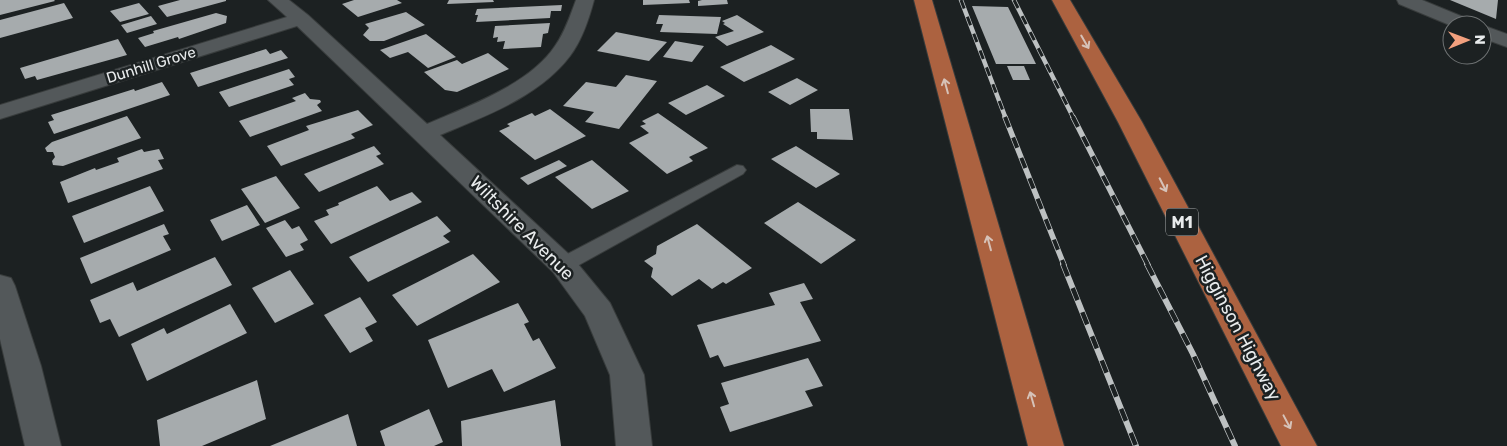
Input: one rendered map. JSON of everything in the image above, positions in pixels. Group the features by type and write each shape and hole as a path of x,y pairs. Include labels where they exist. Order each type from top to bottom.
{"highway":[{"path":"923,0 1046,446"},
{"name":"Higginson Highway","path":"1062,1 1130,122 1299,446"}],"street":[{"name":"Wiltshire Avenue","path":"277,0 302,18 563,265 600,311 627,375 634,446"},
{"path":"424,133 493,102 538,76 561,54 575,30 585,0"},
{"path":"1406,0 1442,15"},
{"name":"Dunhill Grove","path":"0,112 302,18"},
{"path":"1492,35 1507,41"},
{"path":"0,286 24,366 44,446"}],"lane":[{"path":"563,265 737,170"}],"building":[{"path":"0,0 54,0 55,1 0,15"},
{"path":"180,0 226,1 167,17 158,6"},
{"path":"354,0 397,0 402,3 358,17 342,4"},
{"path":"449,0 493,0 494,2 447,4"},
{"path":"643,0 689,0 690,3 643,5"},
{"path":"727,0 728,4 698,6 698,1"},
{"path":"1450,0 1498,0 1496,19 1492,17 1492,15 1486,15"},
{"path":"64,3 73,18 0,38 0,20"},
{"path":"139,3 149,14 120,22 110,11"},
{"path":"562,5 561,11 551,11 550,18 476,22 478,15 475,15 477,9"},
{"path":"972,6 1008,7 1036,64 996,64"},
{"path":"406,12 425,25 384,41 370,41 363,35 369,28 365,24"},
{"path":"216,13 227,16 226,23 179,39 178,37 145,47 138,38 154,33 153,31"},
{"path":"659,15 721,17 717,34 660,32 663,24 656,24"},
{"path":"737,15 764,32 727,46 715,37 734,31 723,24 725,23 722,21"},
{"path":"151,16 157,24 127,33 121,25"},
{"path":"550,23 548,33 543,34 541,47 503,49 505,41 497,42 498,37 493,38 495,26"},
{"path":"616,32 667,42 649,61 597,51"},
{"path":"426,34 456,57 428,68 408,52 390,58 380,50"},
{"path":"118,39 127,55 37,80 35,76 25,79 20,68"},
{"path":"675,41 704,46 692,62 663,57"},
{"path":"771,45 795,59 744,82 720,67"},
{"path":"266,49 270,54 281,50 288,58 198,87 190,73"},
{"path":"488,53 509,69 457,92 445,90 424,72 457,60 462,64"},
{"path":"1007,66 1024,66 1030,80 1013,80"},
{"path":"289,69 295,77 289,79 294,85 229,107 219,92"},
{"path":"626,75 657,81 619,129 585,122 594,112 563,106 586,82 616,87"},
{"path":"797,78 818,90 790,105 768,92"},
{"path":"162,82 170,95 54,134 48,122 54,120 51,115"},
{"path":"707,85 725,96 686,115 668,103"},
{"path":"305,93 310,99 320,100 321,102 317,105 322,111 250,137 239,121 296,101 292,98"},
{"path":"550,109 586,136 535,160 499,131 510,126 507,124 532,113 535,116"},
{"path":"810,109 849,109 853,140 817,139 817,132 811,132"},
{"path":"358,110 373,125 351,134 355,138 281,166 267,146 309,130 306,126"},
{"path":"658,113 708,148 689,157 693,161 667,174 629,143 649,133 640,126 646,124 642,121"},
{"path":"127,116 141,138 63,166 53,165 52,161 55,157 53,152 47,152 45,148 52,142"},
{"path":"374,146 381,154 376,156 384,164 319,192 304,174"},
{"path":"796,146 840,174 816,188 771,159"},
{"path":"142,149 144,152 159,149 164,159 158,160 163,169 68,203 60,182 95,168 96,170 119,162 117,158"},
{"path":"559,160 567,166 528,185 520,178"},
{"path":"592,160 629,191 592,209 555,177"},
{"path":"276,176 300,208 265,223 241,189"},
{"path":"150,186 164,211 84,243 72,216"},
{"path":"377,186 390,201 412,192 422,202 331,244 314,221 329,215 326,210 339,205 338,203"},
{"path":"798,202 856,240 821,264 764,223"},
{"path":"247,205 260,225 222,241 210,220"},
{"path":"437,216 451,231 443,236 450,242 368,282 349,257"},
{"path":"285,220 292,229 299,226 308,240 300,244 304,250 286,257 266,228"},
{"path":"164,224 169,234 163,236 171,250 91,284 80,258"},
{"path":"697,224 752,268 726,284 723,282 712,289 699,279 672,296 651,277 653,268 644,261 656,254 657,246"},
{"path":"473,254 500,282 417,326 392,295"},
{"path":"215,257 232,285 119,337 110,319 100,323 90,300 133,282 137,291"},
{"path":"290,270 314,304 275,323 252,288"},
{"path":"804,283 813,299 800,302 821,341 724,367 718,355 710,358 697,325 775,305 769,293"},
{"path":"360,297 377,322 365,328 373,341 350,353 324,315"},
{"path":"518,303 529,322 524,324 533,341 539,338 556,368 504,392 492,369 448,388 428,340"},
{"path":"230,304 247,333 147,381 131,344 164,328 167,334"},
{"path":"808,358 823,386 805,391 813,406 730,432 720,407 729,404 721,383"},
{"path":"257,380 266,419 202,446 160,446 157,420"},
{"path":"555,400 561,446 462,446 461,421"},
{"path":"429,409 443,442 434,446 385,446 380,431"},
{"path":"348,414 357,446 270,446"}],"railway":[{"path":"961,0 1006,119"},
{"path":"1014,0 1074,119"},
{"path":"1005,117 1064,265"},
{"path":"1073,117 1148,265"},
{"path":"1063,264 1136,446"},
{"path":"1147,264 1193,354 1235,446"}]}
